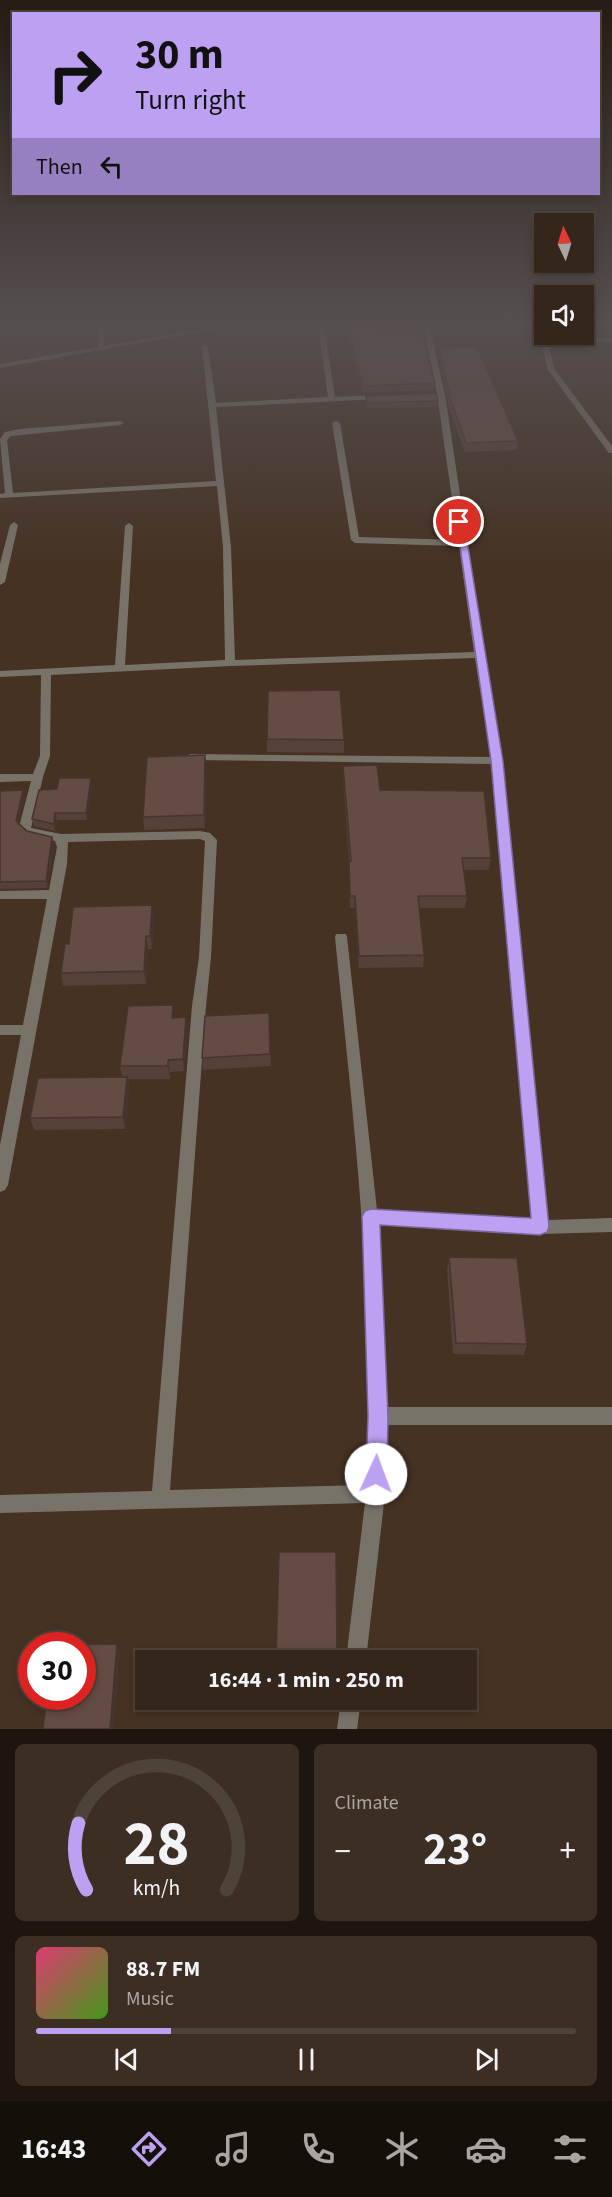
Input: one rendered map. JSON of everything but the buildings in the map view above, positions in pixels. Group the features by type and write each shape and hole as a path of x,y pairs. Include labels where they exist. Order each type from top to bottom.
{"street":[{"path":"213,406 227,547 230,663"},
{"path":"438,406 463,543 497,761 540,1227"},
{"path":"578,406 612,451"},
{"path":"120,423 20,431 8,434 3,440 4,496 221,483"},
{"path":"336,423 355,540 463,543"},
{"path":"0,582 14,525"},
{"path":"120,669 129,526"},
{"path":"0,674 230,663 479,655"},
{"path":"46,672 45,756 37,777 26,830 42,836 59,838 200,835 211,840 205,957 199,1006 160,1501"},
{"path":"176,757 497,761"},
{"path":"0,778 37,777"},
{"path":"0,1185 64,849 63,842 59,838"},
{"path":"0,895 54,894"},
{"path":"341,937 371,1216 378,1416 376,1494 357,1650"},
{"path":"0,1030 28,1030"},
{"path":"371,1216 540,1227 612,1225"},
{"path":"378,1416 612,1416"},
{"path":"0,1504 376,1494"},
{"path":"347,1729 350,1710"}],"route":[{"path":"376,1474 378,1416 371,1216 540,1227 497,761 459,522"}]}
